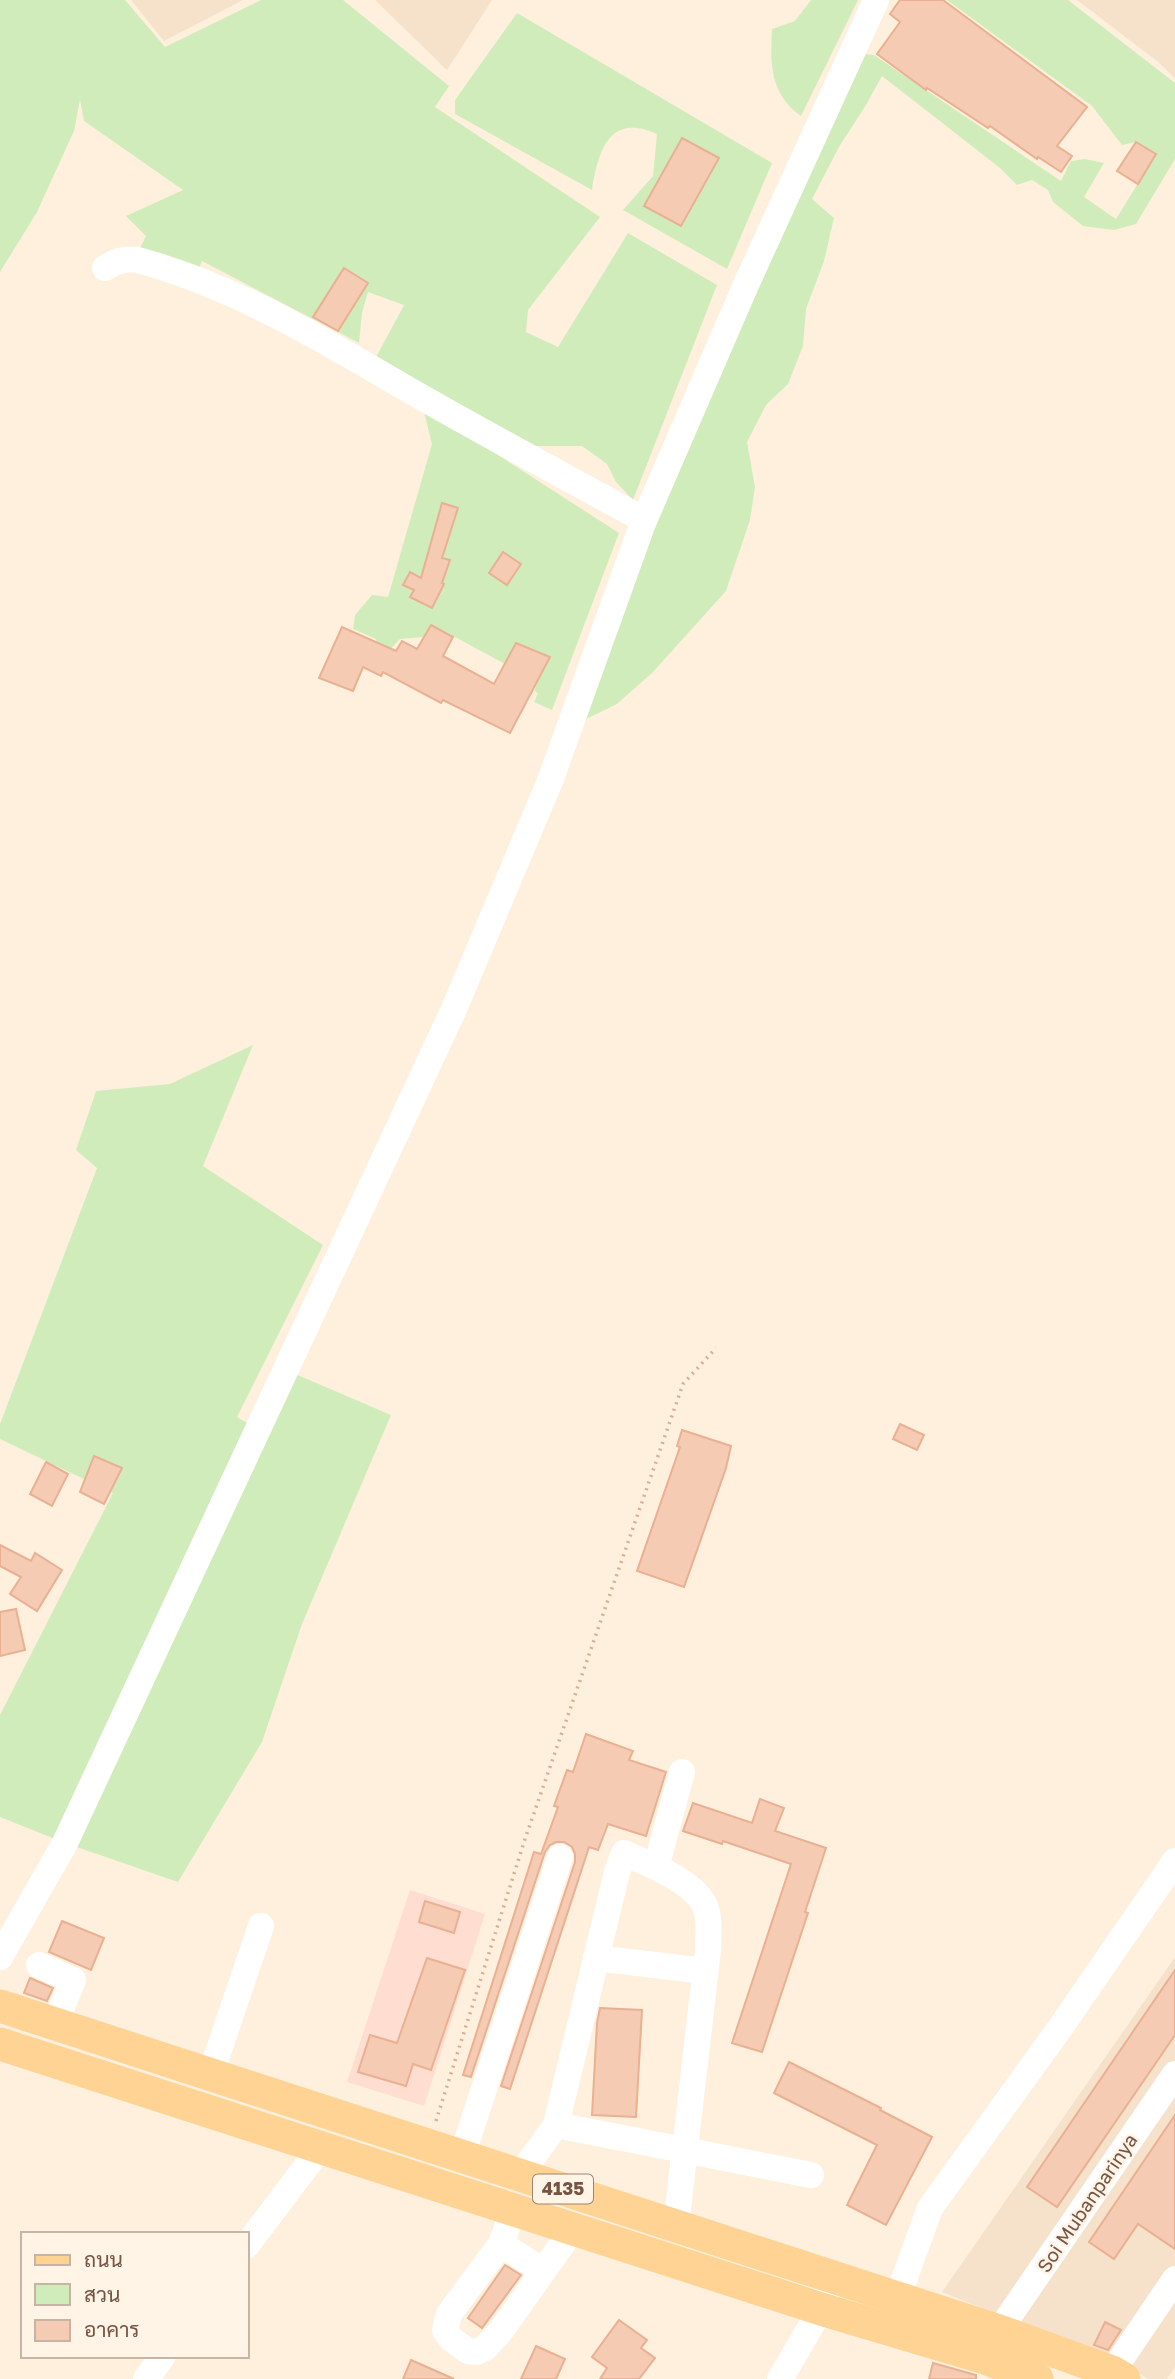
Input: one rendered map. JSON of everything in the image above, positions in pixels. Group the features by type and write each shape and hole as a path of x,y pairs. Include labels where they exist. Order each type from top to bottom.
{"main road":[{"name":"4135","path":"0,2006 999,2331 1118,2376"},
{"name":"4135","path":"0,2044 821,2309 985,2358 1037,2379"}],"street":[{"path":"0,1957 65,1843 454,1009 550,781 644,520 751,274 876,0"},
{"path":"105,268 116,261 138,260 205,282 248,300 293,322 415,394 644,520"},
{"path":"656,1867 682,1772"},
{"path":"520,2175 556,2125 617,1872 624,1853 656,1867 690,1888 703,1902 709,1921 676,2226"},
{"path":"462,2156 560,1857"},
{"path":"897,2299 930,2208 1060,2028 1175,1861"},
{"path":"211,2073 261,1926"},
{"path":"596,1958 705,1971"},
{"path":"39,1965 73,1980 55,2024"},
{"name":"Soi Mubanparinya","path":"999,2331 1175,2074"},
{"path":"556,2125 811,2175"},
{"path":"248,2244 321,2147"},
{"path":"508,2207 508,2225 501,2244 446,2321 447,2333 468,2351 476,2352 489,2345 573,2229"},
{"path":"501,2244 543,2271"},
{"path":"780,2379 821,2309 832,2277"},
{"path":"1118,2376 1175,2279"},
{"path":"146,2379 162,2358"}],"path":[{"path":"428,2146 525,1839 683,1384 716,1348"}],"shaded area":[{"path":"131,0 243,0 164,41"},
{"path":"375,0 492,0 447,70"},
{"path":"1077,0 1175,0 1175,78 1157,61"},
{"path":"410,1890 485,1914 424,2106 347,2082"},
{"path":"1175,1957 1175,2367 1167,2379 1148,2379 1131,2368 942,2292"}],"green space":[{"path":"0,0 125,0 165,47 261,0 343,0 449,86 435,107 600,217 528,310 526,332 558,347 628,233 717,285 633,500 616,482 607,464 582,446 518,446 374,361 404,305 368,292 362,313 359,343 202,261 190,289 132,265 146,236 126,216 183,190 84,121 80,100 74,131 37,212 0,272"},
{"path":"811,0 858,0 801,116 783,98 774,77 772,29 795,21"},
{"path":"947,0 1068,0 1175,83 1175,159 1136,224 1114,230 1083,226 1053,202 1048,190 1032,180 1017,185 1000,168 882,76 839,147 812,199 834,218 824,261 806,309 803,346 788,384 766,405 747,442 755,487 750,520 726,591 653,672 617,704 586,719 660,509 863,54 874,55 1061,181 1071,161 1085,159 1104,163 1084,197 1116,219 1156,154 1136,142 1122,145 1092,106"},
{"path":"517,13 772,163 727,269 623,210 653,176 657,134 641,128 627,128 617,132 603,149 592,190 455,114 455,100"},
{"path":"424,412 470,437 619,533 552,710 534,702 538,693 534,691 536,687 505,664 431,624 423,637 400,639 380,660 376,639 353,629 355,615 372,595 388,597 432,444"},
{"path":"253,1045 203,1166 323,1245 237,1417 256,1428 286,1370 391,1415 302,1624 262,1742 178,1882 65,1843 0,1817 0,1715 113,1493 0,1439 0,1424 97,1168 76,1150 96,1091 170,1084"}],"building":[{"path":"900,0 943,0 1087,107 1057,146 1072,156 1061,172 1038,157 1037,159 990,126 988,128 927,88 926,90 877,54 900,22 890,14"},
{"path":"682,138 719,158 681,226 644,206"},
{"path":"1136,142 1156,154 1138,184 1117,171"},
{"path":"344,268 368,283 338,331 313,317"},
{"path":"442,503 458,508 442,558 450,560 442,583 444,584 432,608 410,597 414,590 403,585 410,572 421,578"},
{"path":"503,552 521,564 507,585 489,573"},
{"path":"431,625 453,637 443,656 494,684 516,643 550,657 510,733 443,700 441,703 383,672 381,676 363,667 353,691 319,678 342,627 396,651 402,641 417,649"},
{"path":"900,1424 924,1435 917,1450 893,1439"},
{"path":"682,1430 731,1446 726,1468 684,1587 637,1571 680,1447 677,1446"},
{"path":"94,1456 122,1468 104,1504 80,1492"},
{"path":"46,1462 68,1474 52,1506 30,1494"},
{"path":"0,1545 31,1561 35,1553 62,1570 37,1611 10,1594 21,1577 0,1566"},
{"path":"16,1609 25,1650 0,1656 0,1612"},
{"path":"586,1734 633,1751 629,1760 666,1772 646,1836 608,1824 598,1850 589,1847 510,2089 501,2086 575,1862 572,1847 564,1842 550,1845 545,1852 471,2077 463,2075 534,1852 541,1854 558,1807 554,1806 567,1770 573,1772"},
{"path":"760,1799 784,1808 775,1831 826,1848 805,1912 808,1913 762,2052 732,2043 791,1864 723,1841 722,1844 683,1831 693,1803 752,1823"},
{"path":"425,1901 460,1912 454,1933 419,1922"},
{"path":"62,1921 104,1938 91,1970 49,1952"},
{"path":"427,1958 465,1970 431,2070 413,2064 406,2086 358,2072 370,2035 397,2043"},
{"path":"1175,1970 1175,2035 1057,2207 1027,2187"},
{"path":"30,1978 53,1988 47,2001 24,1993"},
{"path":"600,2008 642,2010 636,2117 592,2115"},
{"path":"789,2062 932,2137 886,2225 847,2205 877,2145 774,2093"},
{"path":"1175,2115 1175,2249 1138,2224 1114,2259 1089,2242"},
{"path":"505,2265 521,2275 482,2328 468,2318"},
{"path":"619,2320 647,2340 641,2348 655,2358 639,2379 600,2379 607,2368 592,2357"},
{"path":"1105,2322 1121,2330 1108,2350 1094,2345"},
{"path":"536,2346 565,2359 556,2379 521,2379"},
{"path":"411,2360 454,2379 403,2379"},
{"path":"933,2363 976,2375 976,2379 929,2379"}]}
